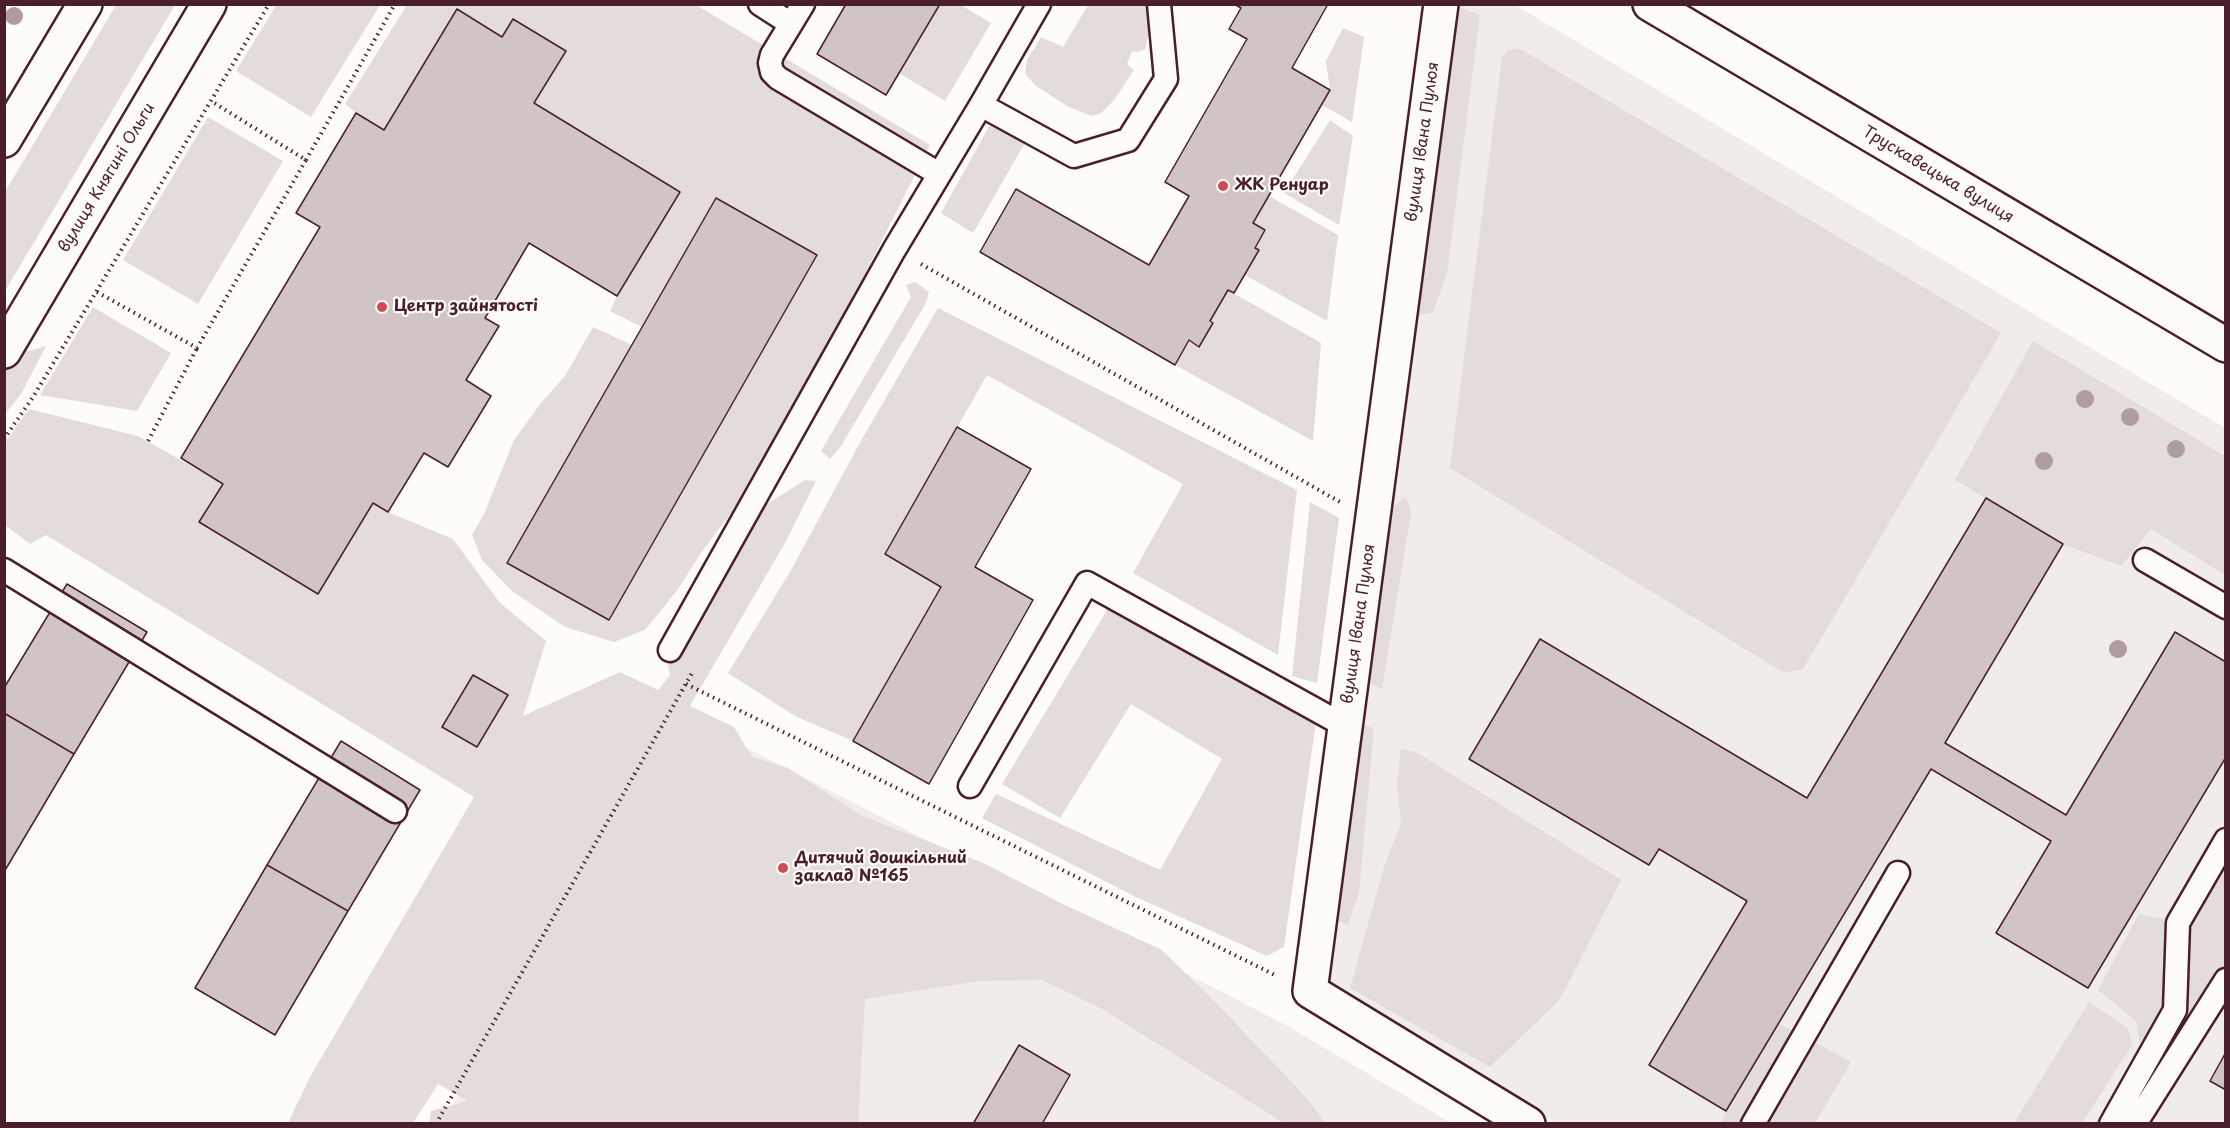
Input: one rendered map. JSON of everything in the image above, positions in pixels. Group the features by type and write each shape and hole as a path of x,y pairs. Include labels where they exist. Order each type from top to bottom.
{"street":[{"path":"10,120 85,4"},
{"name":"вулиця Княгині Ольги","path":"4,351 208,4"},
{"name":"вулиця Івана Пулюя","path":"1310,991 1441,4"},
{"name":"Трускавецька вулиця","path":"1650,4 2226,345"},
{"path":"1310,991 1528,1124"}],"lane":[{"path":"760,4 791,24"},
{"path":"802,4 772,55 770,63 772,72 778,78 939,174"},
{"path":"670,650 894,250 1039,4"},
{"path":"981,105 1074,156 1128,140 1166,79 1159,4"},
{"path":"2145,560 2226,606"},
{"path":"4,570 395,811"},
{"path":"970,786 1087,583 1345,726"},
{"path":"2123,1121 2175,1010 2178,923 2226,840"},
{"path":"1753,1124 1898,873"},
{"path":"2123,1121 2226,980"}],"path":[{"path":"4,439 33,397 97,292 269,4"},
{"path":"148,441 197,348 396,4"},
{"path":"211,101 306,160"},
{"path":"918,262 1346,505"},
{"path":"97,292 197,348"},
{"path":"686,684 1310,991"}],"shaded area":[{"path":"277,4 380,5 311,117 236,71"},
{"path":"116,5 175,5 5,291 5,192"},
{"path":"407,5 696,5 930,145 825,359 757,467 733,510 676,592 645,630 614,642 565,627 512,591 482,560 472,535 484,514 514,440 541,403 565,376 593,327 632,345 642,327 610,311 680,192 534,103 566,51 513,19 502,37 384,130 356,113 345,104"},
{"path":"940,5 961,5 991,23 945,101 899,73"},
{"path":"1088,5 1148,5 1150,28 1145,49 1138,52 1132,51 1127,64 1134,70 1115,99 1100,114 1091,116 1067,106 1036,86 1025,74 1027,60 1041,37 1063,47"},
{"path":"1453,5 1480,15 1447,273 1433,312 1414,316"},
{"path":"1455,5 1515,5 2225,428 2225,1123 1556,1123 1333,993 1323,969"},
{"path":"1343,28 1364,37 1352,122 1322,105 1330,90 1326,61"},
{"path":"1514,48 1522,50 2001,333 1803,669 1784,673 1450,468 1502,58 1507,51"},
{"path":"208,117 283,161 198,304 123,260"},
{"path":"1330,120 1353,136 1339,225 1284,193"},
{"path":"992,121 1052,156 1025,143 973,233 941,213"},
{"path":"1269,196 1338,235 1327,321 1245,275 1259,251 1255,248 1253,223"},
{"path":"915,282 929,292 926,303 841,446 830,459 821,451 911,297 906,285"},
{"path":"1228,290 1321,343 1313,441 1175,365 1189,340 1199,346 1213,323 1210,321"},
{"path":"93,307 171,353 137,411 40,395"},
{"path":"938,308 1297,490 1278,655 1133,573 1183,484 987,375 885,554 941,587 853,741 795,716 728,673 790,572 862,439"},
{"path":"2033,341 2225,456 2225,575 2151,529 2121,566 2063,544 1955,480"},
{"path":"46,346 21,394 5,414 4,360 6,357"},
{"path":"29,409 138,436 223,484 200,522 373,503 388,512 453,539 500,603 546,641 523,716 620,672 658,690 670,675 667,661 756,511 805,480 816,481 785,543 690,706 734,727 752,757 788,768 860,815 981,862 1065,905 1162,950 1305,1096 1325,1123 1284,1123 1102,1009 1042,980 979,981 865,999 858,1123 429,1123 431,1111 468,1101 438,1084 413,1123 288,1123 310,1077 474,797 46,535 30,544 5,525 5,443"},
{"path":"1406,497 1411,513 1382,689 1363,680 1389,510"},
{"path":"1310,502 1339,518 1317,683 1292,676"},
{"path":"1112,602 1317,715 1284,947 1267,956 1136,897 982,818 996,794 1160,870 1222,759 1131,704 1060,818 1002,784"},
{"name":"Дитячий дошкільний заклад №165","path":"675,711 1286,1025 1451,1123 442,1124"},
{"path":"1354,720 1374,729 1359,892 1348,925 1330,917"},
{"path":"1401,749 1416,752 1621,880 1560,999 1490,1067 1350,988 1385,864 1401,824 1397,784"},
{"path":"2225,851 2225,967 2158,1064 2140,1044 2136,1021 2098,990 2139,914 2183,923"},
{"path":"2089,1002 2128,1028 2132,1045 2082,1123 2014,1123"},
{"path":"1778,1023 1851,1062 1815,1123 1721,1124 1726,1111"}],"building":[{"path":"846,4 940,4 886,95 817,54"},
{"name":"ЖК Ренуар","path":"1234,4 1328,4 1292,68 1330,90 1253,223 1265,230 1255,248 1259,250 1234,293 1228,290 1210,321 1213,323 1199,347 1189,340 1175,365 980,252 1016,189 1149,265 1189,196 1165,182 1247,39 1229,29 1241,8"},
{"name":"Центр зайнятості","path":"457,9 502,37 513,19 566,51 534,103 680,192 617,296 529,243 485,318 499,326 466,380 491,396 448,467 424,453 388,512 373,503 318,594 199,522 223,484 181,458 320,227 296,213 356,113 384,130"},
{"path":"716,198 817,255 609,620 507,563"},
{"path":"957,427 1031,469 975,567 1033,600 929,784 853,741 941,587 885,554"},
{"path":"1986,498 2063,544 1945,743 2066,815 2175,632 2226,662 2226,757 2088,988 1996,933 2051,841 1931,769 1726,1111 1649,1065 1747,901 1659,849 1649,865 1469,759 1540,639 1807,798"},
{"path":"67,584 147,632 74,754 4,713 4,688"},
{"path":"473,675 508,695 477,747 442,727"},
{"path":"4,713 74,754 4,872"},
{"path":"341,741 420,790 348,911 267,865"},
{"path":"267,865 348,911 275,1035 195,988"},
{"path":"1019,1045 1070,1075 1042,1124 973,1124"},
{"path":"2226,1052 2226,1090 2210,1081"}],"place":[{"name":"ЖК Ренуар","path":"1223,186"},
{"name":"Центр зайнятості","path":"382,307"},
{"name":"Дитячий дошкільний заклад №165","path":"783,868"}]}
